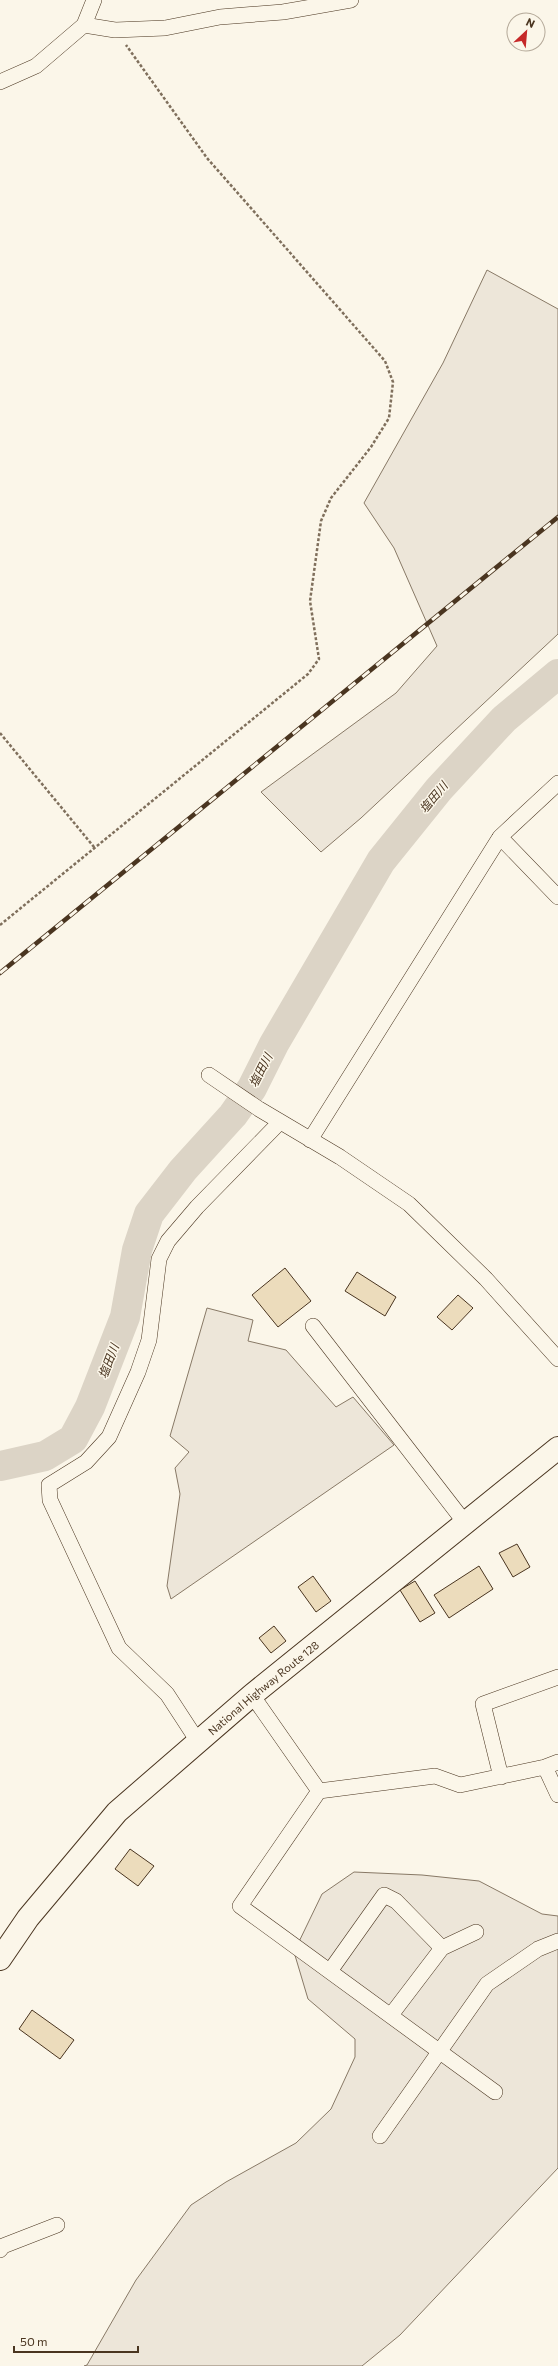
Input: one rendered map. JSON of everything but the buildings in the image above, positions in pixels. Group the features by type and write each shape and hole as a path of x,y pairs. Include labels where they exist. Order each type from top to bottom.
{"highway":[{"name":"National Highway Route 128","path":"0,1959 28,1918 117,1812 197,1740 466,1524 558,1448"}],"street":[{"path":"0,82 36,66 84,25 94,0"},
{"path":"84,25 115,30 165,28 220,17 283,12 351,0"},
{"path":"310,1140 500,837 558,783"},
{"path":"500,837 557,895"},
{"path":"209,1075 259,1109 340,1157 409,1204 486,1279 558,1359"},
{"path":"197,1740 167,1694 119,1648 50,1500 49,1485 86,1462 109,1437 138,1372 149,1340 159,1259 168,1242 197,1206 280,1122"},
{"path":"313,1326 466,1524"},
{"path":"501,1777 483,1704 558,1677"},
{"path":"252,1695 319,1791"},
{"path":"495,2092 440,2050 240,1906 319,1791 435,1776 460,1785 501,1777 552,1764 558,1796"},
{"path":"330,1971 384,1895 396,1901 442,1948"},
{"path":"391,2015 442,1948 476,1932"},
{"path":"380,2136 487,1984 538,1949 558,1941"},
{"path":"0,2250 3,2246 57,2225"}],"path":[{"path":"0,925 308,674 319,659 310,601 321,521 330,498 371,447 389,418 393,382 385,361 207,158 115,30"},
{"path":"0,733 94,847"}],"shaded area":[{"path":"487,270 558,309 558,634 361,818 321,852 261,792 396,693 437,646 394,548 364,503 443,363"},
{"path":"207,1308 253,1320 248,1341 286,1350 336,1407 353,1397 394,1445 171,1599 167,1586 180,1494 175,1468 189,1452 170,1436"},
{"path":"354,1872 422,1875 479,1881 542,1914 558,1916 558,2168 400,2335 362,2366 84,2366 87,2365 136,2280 191,2205 226,2182 296,2143 331,2109 355,2057 355,2039 308,1999 294,1952 322,1894"}],"waterway":[{"name":"塩田川","path":"0,1466 45,1456 73,1439 90,1407 125,1317 137,1250 149,1214 183,1170 233,1115 252,1088 274,1044 381,861 439,789 504,719 558,674"}],"railway":[{"path":"0,973 558,517"}]}
